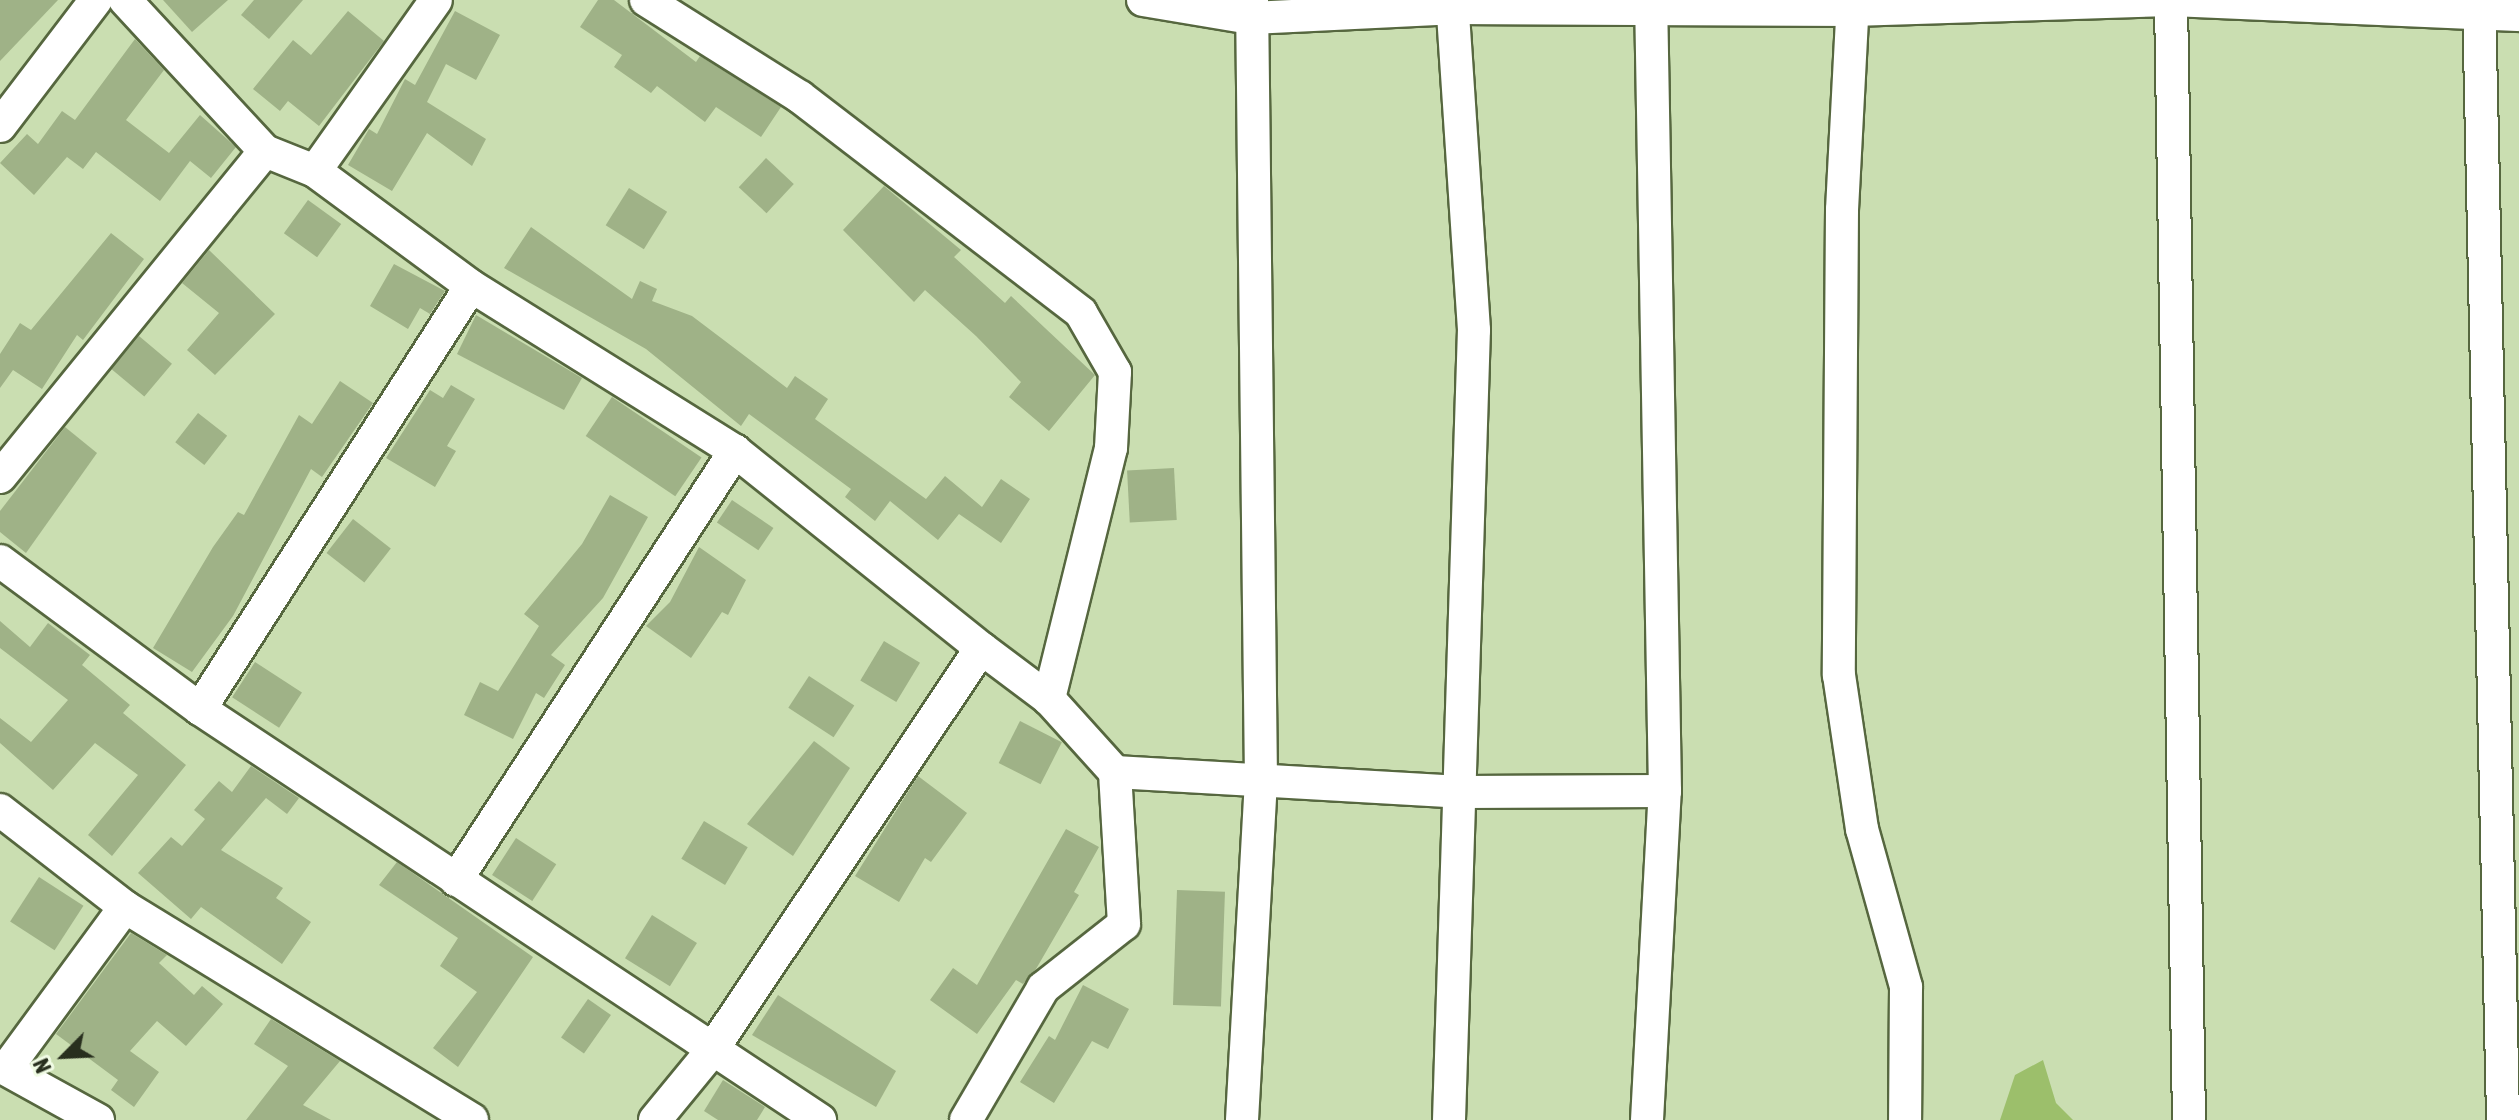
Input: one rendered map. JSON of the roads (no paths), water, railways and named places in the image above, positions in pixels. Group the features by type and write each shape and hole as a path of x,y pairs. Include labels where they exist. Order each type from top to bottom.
{"street":[{"path":"0,126 96,0"},
{"path":"125,0 265,151 315,171 471,286 735,451 1049,699 1115,772 1124,924 1043,988 966,1120"},
{"path":"315,171 436,0"},
{"path":"646,0 800,97 1081,313 1115,372 1111,448 1079,554 1049,699"},
{"path":"1144,0 1252,9 1651,2 1852,5 2171,0 2479,6 2519,15"},
{"path":"2171,0 2189,1120"},
{"path":"1647,1120 1665,791 1651,2"},
{"path":"1449,1120 1464,792 1474,330 1452,4"},
{"path":"1852,5 1842,210 1839,675 1862,829 1906,987 1905,1120"},
{"path":"2479,6 2511,989 2503,1120"},
{"path":"1242,1120 1261,781 1252,9"},
{"path":"0,477 265,151"},
{"path":"200,709 471,286"},
{"path":"456,880 735,451"},
{"path":"0,561 200,709 710,1053 820,1120"},
{"path":"655,1120 710,1053 981,648"},
{"path":"1115,772 1464,792 1665,791"},
{"path":"0,810 125,907 472,1120"},
{"path":"98,1120 3,1068 125,907"}]}
